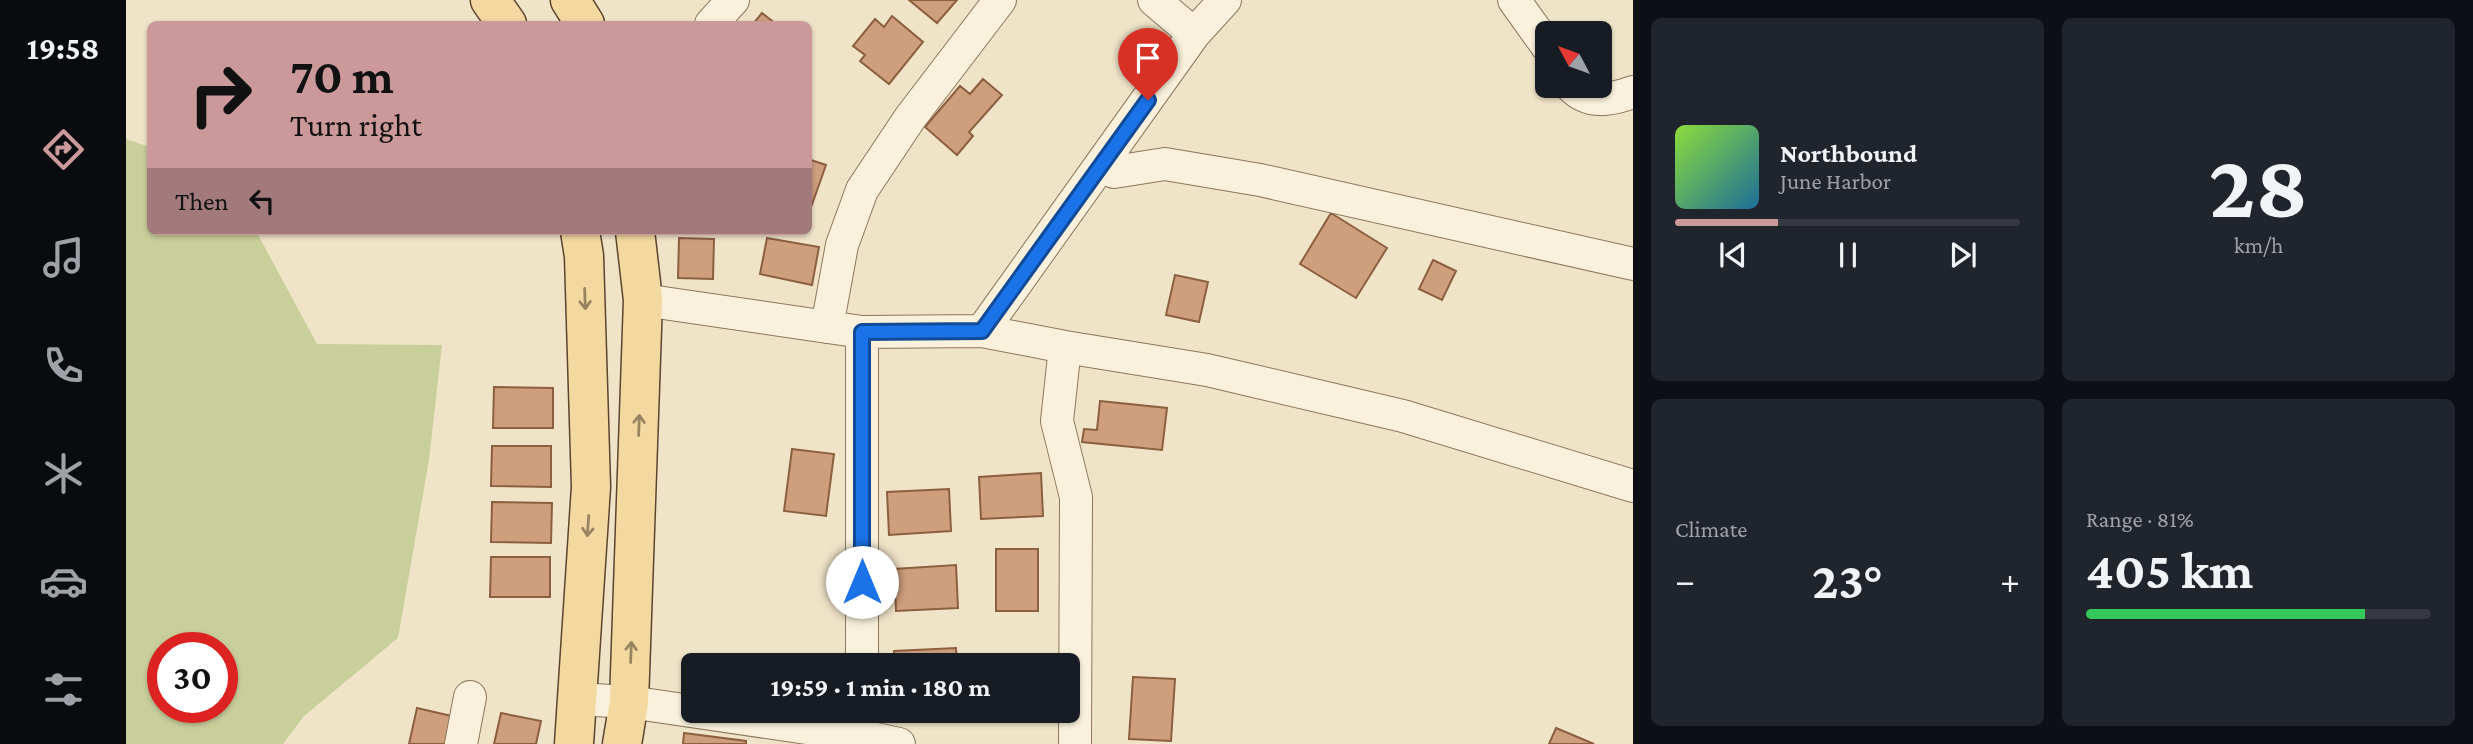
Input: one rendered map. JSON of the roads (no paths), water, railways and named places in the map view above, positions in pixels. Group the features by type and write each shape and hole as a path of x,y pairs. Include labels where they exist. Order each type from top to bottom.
{"main road":[{"path":"490,0 505,21"},
{"path":"570,0 583,21"},
{"path":"575,744 590,487 584,256 581,235"},
{"path":"622,744 629,702 643,300 635,235"}],"street":[{"path":"714,21 733,0"},
{"path":"827,327 842,245 862,190 910,118 1000,0"},
{"path":"1154,0 1194,34"},
{"path":"982,331 1194,34 1225,0"},
{"path":"1514,0 1535,29"},
{"path":"1591,98 1616,98 1633,92"},
{"path":"1101,166 1114,172 1165,164 1194,167 1633,264"},
{"path":"643,300 862,332 982,331 1208,370 1404,416 1633,486"},
{"path":"862,332 862,653"},
{"path":"1065,347 1057,421 1076,497 1075,744"},
{"path":"461,744 470,697"},
{"path":"577,699 629,702 861,730 899,744"}]}
